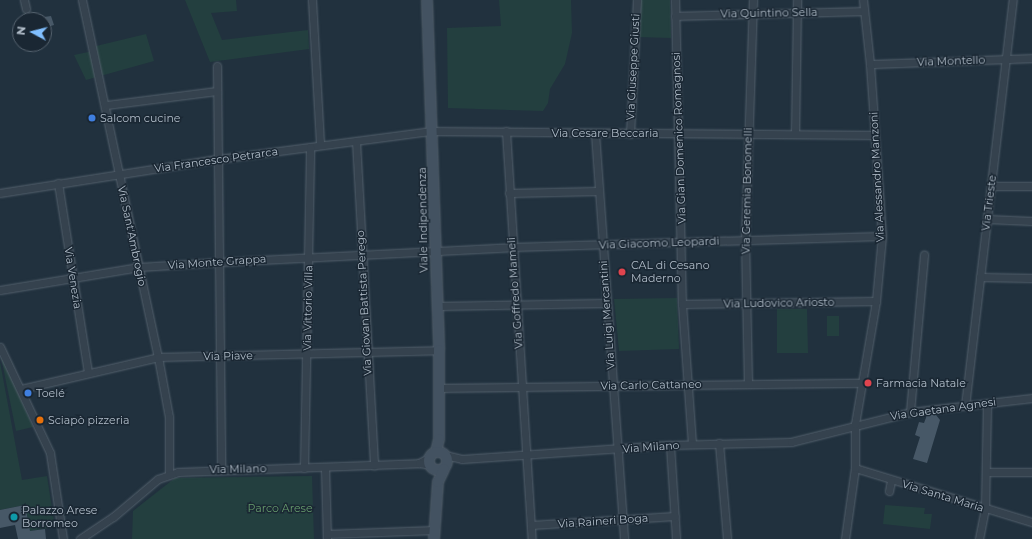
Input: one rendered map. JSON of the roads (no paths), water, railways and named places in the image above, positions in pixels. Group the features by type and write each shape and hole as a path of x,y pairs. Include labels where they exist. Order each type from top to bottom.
{"street":[{"path":"24,0 26,9"},
{"name":"Via Sant'Ambrogio","path":"82,0 106,104 158,357 169,417 169,474"},
{"path":"312,0 320,145"},
{"name":"Viale Indipendenza","path":"427,0 439,350 438,460"},
{"name":"Via Giuseppe Giusti","path":"630,134 637,0"},
{"name":"Via Gian Domenico Romagnosi","path":"675,0 682,242 682,304 692,444"},
{"name":"Via Geremia Bonomelli","path":"748,383 745,241 753,0"},
{"path":"795,134 797,0"},
{"name":"Via Alessandro Manzoni","path":"845,539 855,468 855,424 876,301 882,236 870,64 862,0"},
{"name":"Via Trieste","path":"965,406 1013,0"},
{"name":"Via Quintino Sella","path":"676,16 864,11"},
{"name":"Via Montello","path":"870,64 1032,58"},
{"path":"217,66 221,469"},
{"path":"106,104 217,90"},
{"name":"Via Francesco Petrarca","path":"0,192 218,159 432,131"},
{"name":"Via Cesare Beccaria","path":"432,131 630,134 679,133 874,135"},
{"name":"Via Goffredo Mameli","path":"506,132 521,387 532,539"},
{"name":"Via Luigi Mercantini","path":"595,133 624,539"},
{"name":"Via Giovan Battista Perego","path":"356,141 366,353 374,466"},
{"name":"Via Vittorio Villa","path":"304,468 310,147"},
{"name":"Via Venezia","path":"58,183 88,373"},
{"path":"992,186 1032,186"},
{"path":"509,193 598,191"},
{"path":"987,219 1032,221"},
{"name":"Via Giacomo Leopardi","path":"436,250 512,246 602,245 882,236"},
{"name":"Via Monte Grappa","path":"0,290 139,267 436,250"},
{"path":"910,412 924,255"},
{"path":"980,277 1032,278"},
{"name":"Via Ludovico Ariosto","path":"682,304 876,301"},
{"path":"437,306 516,306 606,303"},
{"path":"0,348 50,453 63,539"},
{"name":"Via Piave","path":"20,389 158,357 439,350"},
{"name":"Via Carlo Cattaneo","path":"439,388 748,383 863,383"},
{"name":"Via Gaetana Agnesi","path":"855,424 910,412 1032,398"},
{"path":"979,539 985,509 987,472 987,403"},
{"name":"Via Milano","path":"80,539 113,518 158,479 169,474 221,469 374,466 419,463 438,460 670,445 796,441 843,431 855,424"},
{"path":"719,443 727,539"},
{"path":"670,445 676,539"},
{"path":"325,468 327,536 434,534 438,460"},
{"name":"Via Santa Maria","path":"855,468 891,481 1032,522"},
{"path":"987,472 1032,472"},
{"path":"890,491 891,481"},
{"name":"Via Raineri Boga","path":"531,525 675,516"},
{"path":"59,539 60,525"}],"place":[{"name":"Salcom cucine","path":"92,118"},
{"name":"CAL di Cesano Maderno","path":"622,272"},
{"name":"Farmacia Natale","path":"868,383"},
{"name":"Toelé","path":"28,393"},
{"name":"Sciapò pizzeria","path":"40,420"},
{"name":"Palazzo Arese Borromeo","path":"14,517"}],"park label":[{"name":"Parco Arese","path":"280,508"}]}
